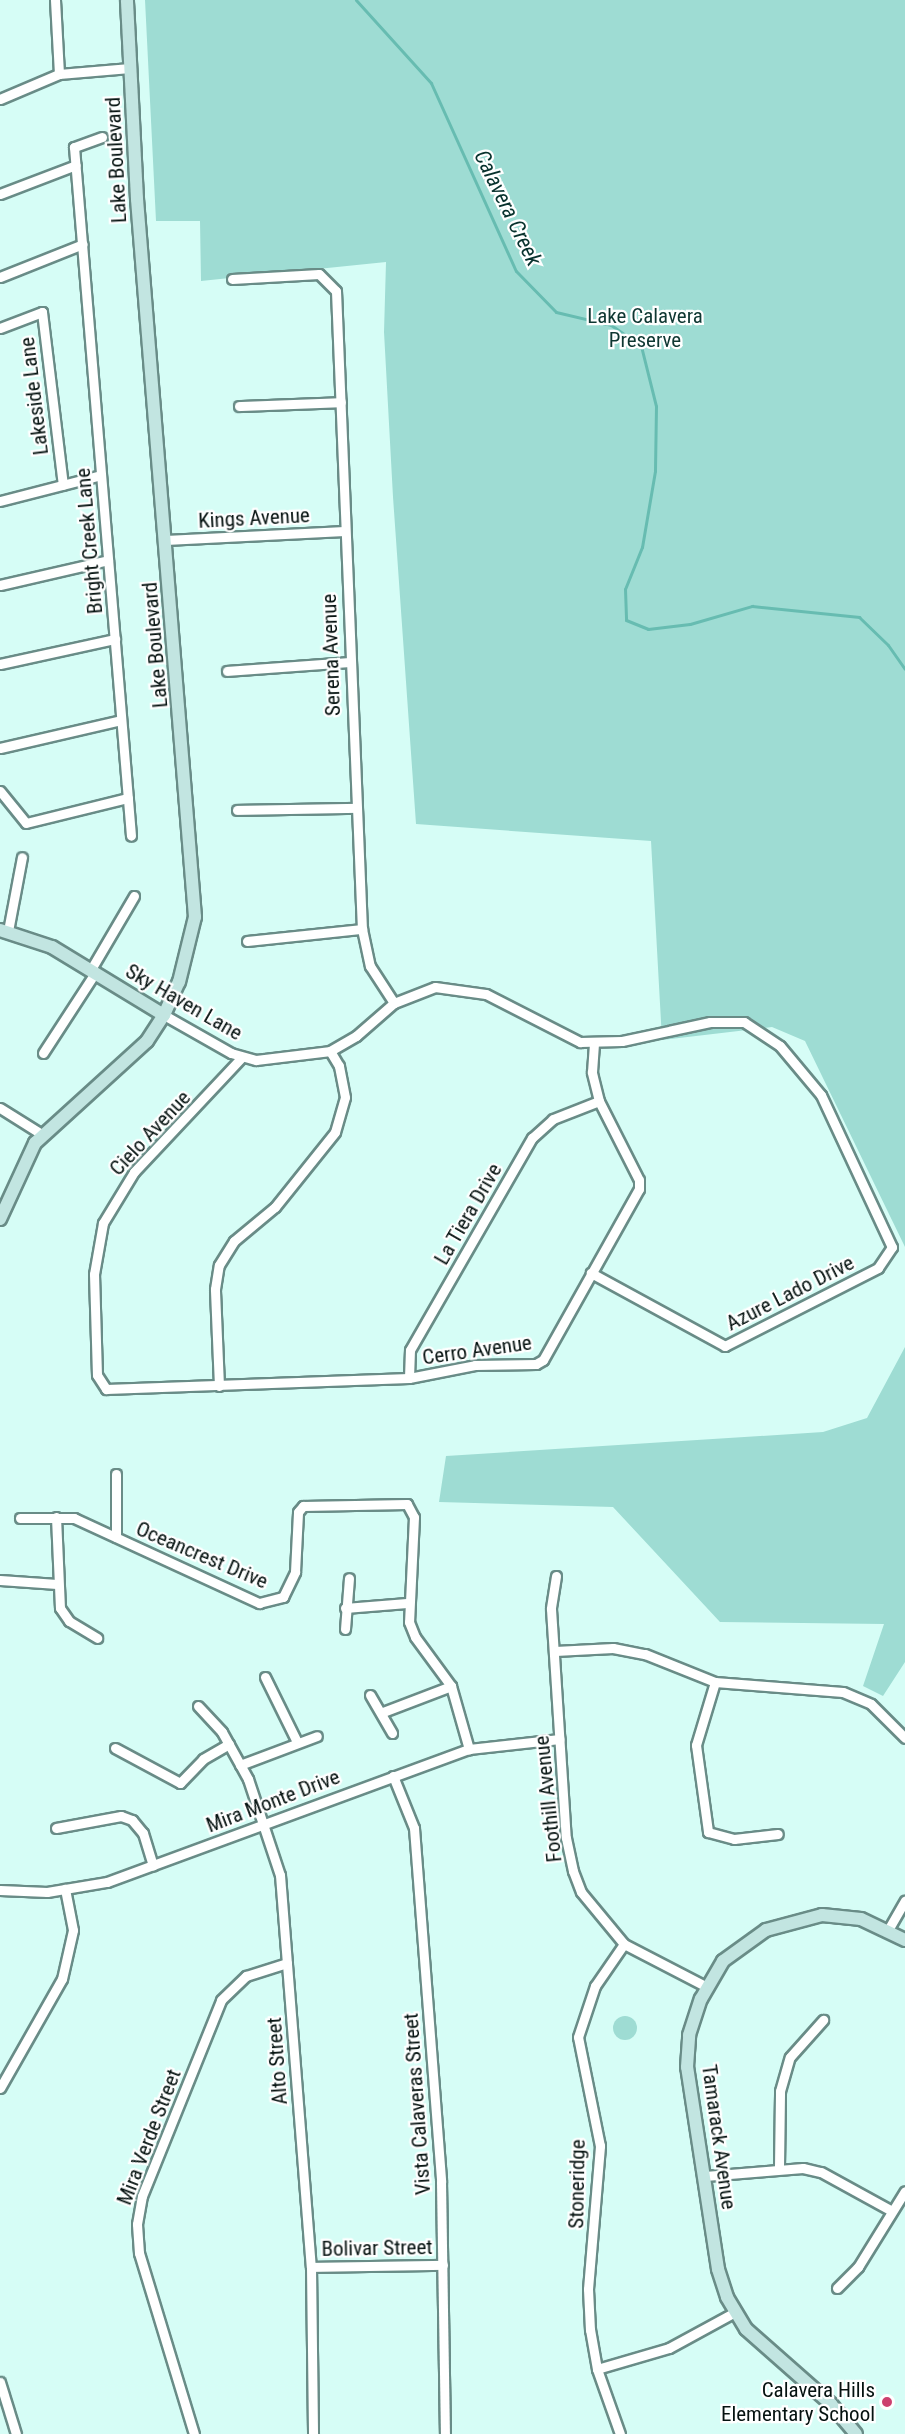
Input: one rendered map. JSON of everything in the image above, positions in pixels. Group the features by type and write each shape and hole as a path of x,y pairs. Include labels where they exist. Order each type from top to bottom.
{"main road":[{"name":"Lake Boulevard","path":"0,1219 18,1173 43,1135 147,1041 164,1015 188,951 195,900 165,540 127,0"},
{"name":"Sky Haven Lane","path":"4,930 52,947 164,1015"},
{"name":"Tamarack Avenue","path":"856,2434 831,2404 753,2336 735,2312 718,2269 687,2067 689,2035 707,1987 723,1961 747,1940 793,1920 822,1915 861,1919 905,1940"}],"street":[{"path":"55,0 59,74"},
{"path":"0,99 59,74 130,68"},
{"name":"Bright Creek Lane","path":"102,136 74,147 131,836"},
{"path":"0,194 76,165"},
{"path":"0,278 82,244"},
{"name":"Serena Avenue","path":"232,279 319,274 330,280 336,296 349,662 362,929 370,966 394,1003"},
{"name":"Lakeside Lane","path":"0,328 42,312 63,484"},
{"path":"239,406 341,402"},
{"path":"0,501 101,475"},
{"name":"Kings Avenue","path":"165,540 345,531"},
{"path":"0,585 108,560"},
{"path":"0,664 115,639"},
{"path":"227,671 349,662"},
{"path":"0,748 121,720"},
{"path":"0,791 26,823 128,798"},
{"path":"237,810 356,808"},
{"path":"4,930 22,858"},
{"path":"43,1053 134,896"},
{"path":"247,941 362,929"},
{"name":"Sky Haven Lane","path":"164,1015 242,1057 286,1059 330,1050 356,1036 394,1003 435,987 465,987 555,1032 594,1042 710,1022 744,1022 780,1046 821,1095 890,1237 887,1260 878,1268"},
{"name":"Cerro Avenue","path":"101,1384 115,1392 409,1378 475,1365 536,1364 543,1360 639,1189 639,1180 599,1101 592,1072 594,1042"},
{"path":"219,1386 215,1289 219,1265 234,1242 275,1208 335,1132 345,1097 339,1066 330,1050"},
{"name":"Cielo Avenue","path":"101,1384 94,1274 103,1223 134,1172 242,1057"},
{"name":"La Tiera Drive","path":"409,1378 410,1350 532,1138 553,1119 599,1101"},
{"path":"0,1108 43,1135"},
{"name":"Azure Lado Drive","path":"591,1273 725,1346 878,1268"},
{"path":"116,1474 116,1537"},
{"name":"Oceancrest Drive","path":"20,1518 74,1518 259,1603 275,1602 283,1597 295,1572 299,1510 303,1506 407,1504 414,1517 407,1603"},
{"path":"56,1517 57,1584 60,1608 69,1621 98,1638"},
{"name":"Foothill Avenue","path":"556,1576 551,1608 559,1739 573,1871 581,1892 624,1944 707,1987"},
{"path":"345,1629 349,1578"},
{"path":"0,1580 57,1584"},
{"path":"345,1608 407,1603 415,1637 451,1686 469,1749"},
{"path":"555,1651 613,1648 645,1653 715,1682 843,1692 871,1704 905,1738"},
{"path":"265,1677 297,1742"},
{"path":"715,1682 696,1745 708,1832 734,1839 778,1834"},
{"path":"383,1712 451,1686"},
{"path":"370,1695 383,1712 392,1733"},
{"name":"Alto Street","path":"198,1706 229,1744 240,1765 264,1824 280,1875 311,2267 313,2434"},
{"path":"240,1765 317,1736"},
{"name":"Mira Monte Drive","path":"0,1890 65,1888 107,1882 469,1749 559,1739"},
{"path":"115,1748 180,1784 203,1759 229,1744"},
{"name":"Vista Calaveras Street","path":"393,1776 414,1828 441,2182 445,2434"},
{"path":"56,1828 120,1816 132,1820 143,1833 153,1865"},
{"path":"0,2088 62,1979 69,1958 74,1930 65,1888"},
{"path":"888,1930 905,1900"},
{"name":"Stoneridge","path":"620,2434 597,2369 588,2289 600,2146 578,2037 595,1986 624,1944"},
{"name":"Mira Verde Street","path":"194,2434 140,2253 137,2224 142,2196 221,2000 246,1976 287,1963"},
{"path":"779,2166 780,2091 790,2057 824,2020"},
{"path":"705,2176 779,2166 821,2172 892,2211"},
{"path":"837,2288 858,2267 905,2191"},
{"name":"Bolivar Street","path":"311,2267 443,2265"},
{"path":"597,2369 669,2348 735,2312"},
{"path":"0,2382 16,2434"}],"green space":[{"name":"Lake Calavera Preserve","path":"145,0 905,0 905,1247 805,1041 772,1027 662,1040 651,841 416,824 384,332 386,262 201,281 200,221 156,221"},
{"path":"905,1347 905,1662 883,1696 863,1686 884,1624 720,1622 613,1507 439,1502 446,1456 823,1432 867,1418"},
{"path":"625,2016 633,2020 637,2028 633,2036 625,2040 617,2036 613,2028 617,2020"}],"waterway":[{"name":"Calavera Creek","path":"356,0 431,83 516,271 556,312 611,325 641,346 656,406 655,471 642,547 625,589 626,620 648,629 690,624 752,606 859,617 888,645 905,669"}],"place":[{"name":"Calavera Hills Elementary School","path":"887,2402"}]}
